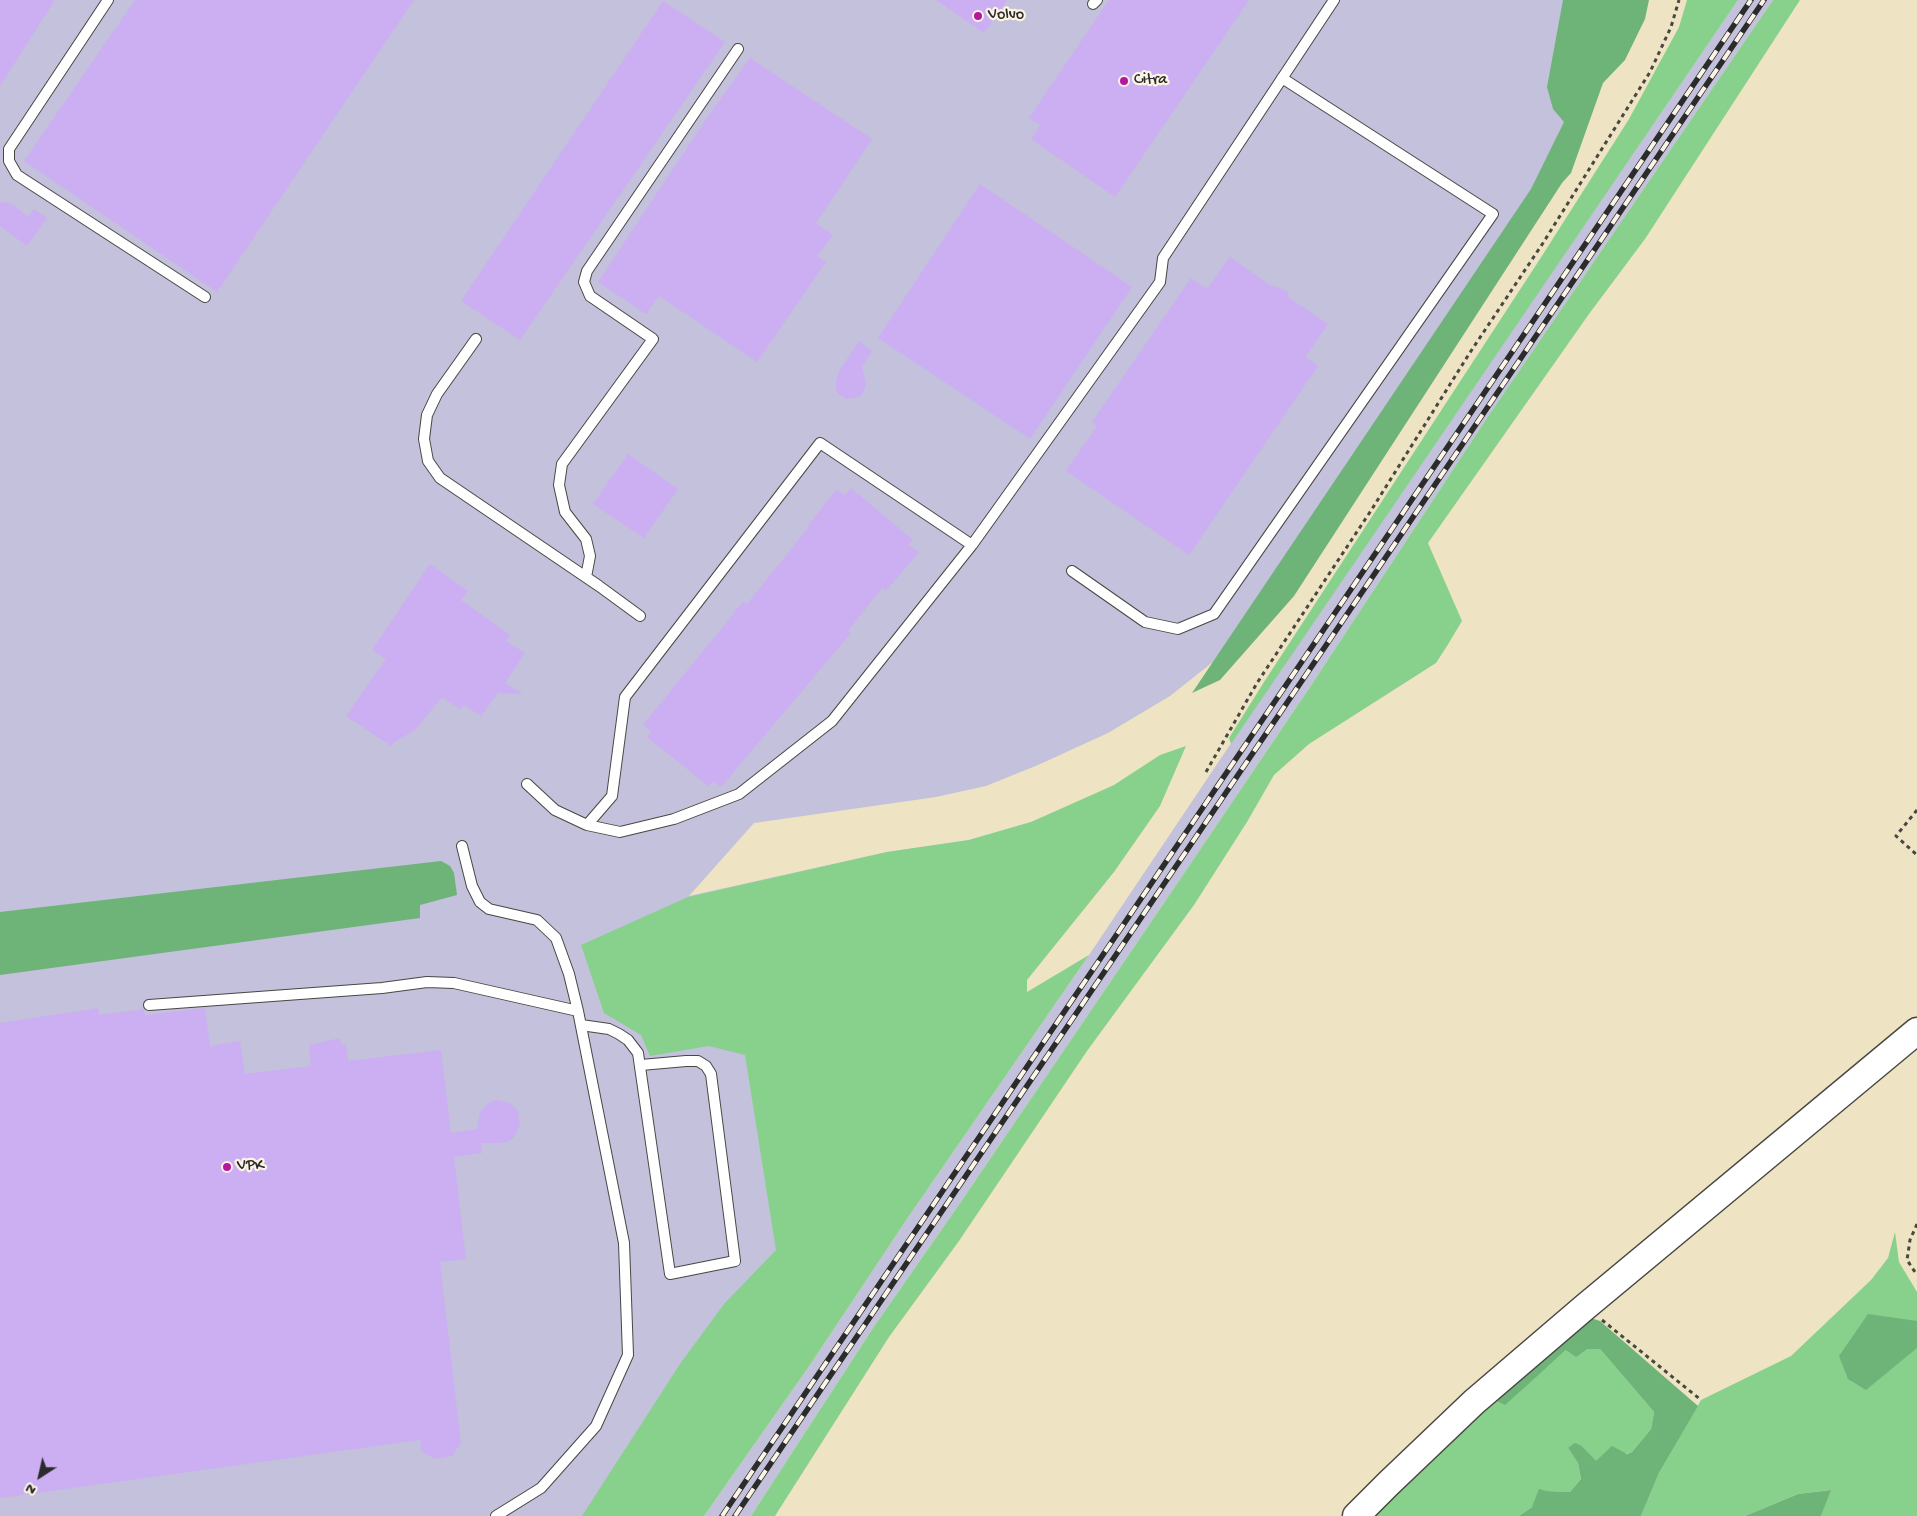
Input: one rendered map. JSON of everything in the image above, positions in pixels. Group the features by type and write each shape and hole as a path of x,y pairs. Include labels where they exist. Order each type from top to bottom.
{"street":[{"path":"1356,1516 1474,1402 1585,1307 1917,1031"}],"lane":[{"path":"108,0 9,149 9,161 17,175 205,297"},
{"path":"527,784 555,810 587,825 620,832 674,819 739,794 832,721 972,544 1160,282 1163,258 1334,0"},
{"path":"586,577 590,556 586,539 565,512 559,485 562,464 653,339 590,296 584,282 587,271 738,49"},
{"path":"1072,571 1144,622 1178,629 1214,614 1492,214 1282,78"},
{"path":"476,340 436,394 427,415 424,439 428,462 440,478 640,616"},
{"path":"587,825 612,796 624,697 820,443 972,544"},
{"path":"462,846 472,886 480,902 490,909 537,920 556,938 569,974 578,1011 624,1243 628,1355 596,1426 541,1488 496,1516"},
{"path":"149,1005 382,988 427,982 454,984 578,1011"},
{"path":"581,1025 609,1030 619,1034 638,1053 670,1274 735,1261 711,1074 706,1066 698,1061 686,1060 641,1065"}],"path":[{"path":"1206,772 1257,683 1372,509 1645,80 1671,27 1679,0"},
{"path":"1917,810 1896,836 1917,856"},
{"path":"1917,1224 1910,1240 1907,1260 1917,1275"},
{"path":"1585,1307 1701,1400"}],"shaded area":[{"path":"0,0 1605,0 1574,135 1223,654 1170,696 1108,733 986,786 936,797 754,823 689,896 887,852 969,840 1031,822 1109,790 625,1516 0,1516"},
{"path":"1738,0 1773,0 1489,415 1310,687 1164,903 873,1328 751,1516 704,1516 810,1365 909,1216 1089,955 1317,615"}],"green space":[{"path":"1563,0 1649,0 1645,19 1625,60 1603,83 1571,173 1562,183 1294,596 1220,680 1192,693 1531,189 1564,122 1553,109 1547,87"},
{"path":"1687,0 1738,0 1231,744 1229,738 1264,682 1629,119 1679,27"},
{"path":"1773,0 1800,0 1645,239 1589,314 1428,543 1462,621 1436,663 1309,744 1274,775 1247,822 1194,905 1087,1051 959,1241 889,1337 775,1516 751,1516 873,1328 1164,903 1310,687 1489,415"},
{"path":"1186,746 1160,806 1114,872 1027,980 1027,992 1089,955 909,1216 810,1365 704,1516 582,1516 680,1364 724,1304 776,1250 745,1055 709,1046 650,1056 641,1035 604,1013 581,945 688,897 887,852 969,840 1031,822 1114,785 1160,755"},
{"path":"441,861 450,866 454,873 457,895 420,905 420,918 0,975 0,912"},
{"path":"1895,1232 1899,1262 1917,1292 1917,1516 1821,1516 1830,1490 1798,1494 1745,1516 1641,1516 1659,1473 1701,1400 1791,1356 1871,1280 1888,1258"},
{"path":"1868,1314 1917,1321 1917,1348 1866,1390 1848,1379 1839,1356"},
{"path":"1588,1317 1600,1321 1698,1406 1659,1473 1641,1516 1519,1516 1532,1507 1539,1489 1570,1492 1581,1479 1578,1463 1568,1448 1575,1443 1582,1446 1596,1461 1612,1446 1627,1454 1632,1452 1651,1429 1654,1412 1600,1349 1587,1349 1576,1357 1566,1350 1505,1405 1493,1399"},
{"path":"1600,1349 1654,1412 1651,1429 1632,1452 1596,1462 1582,1446 1568,1448 1578,1463 1581,1479 1570,1492 1546,1491 1532,1507 1519,1516 1370,1516 1493,1399 1547,1367 1566,1350"},
{"path":"1831,1490 1821,1516 1745,1516 1798,1494"}],"building":[{"path":"0,0 55,0 0,86"},
{"path":"135,0 414,0 217,292 24,161"},
{"name":"Volvo","path":"936,0 1007,0 984,33"},
{"name":"Citra","path":"1109,0 1249,0 1115,197 1031,139 1040,125 1029,118"},
{"path":"663,1 725,42 520,340 461,301"},
{"path":"750,58 872,139 816,223 833,235 817,256 826,262 757,362 659,296 646,314 598,282 711,112"},
{"path":"980,184 1132,287 1030,439 878,338"},
{"path":"0,202 12,204 28,217 34,209 47,218 27,246 0,226"},
{"path":"1230,257 1271,286 1288,292 1288,297 1328,324 1305,357 1318,366 1189,555 1066,471 1097,426 1092,422 1191,278 1207,289"},
{"path":"859,341 872,351 862,366 866,385 862,394 858,397 846,399 838,393 836,381 839,371"},
{"path":"628,454 678,489 644,538 593,504"},
{"path":"851,488 913,540 908,545 919,552 886,591 882,588 848,631 851,633 721,787 713,781 708,786 647,737 651,732 643,725 743,602 747,604 836,490 845,495"},
{"path":"430,564 468,591 461,600 510,635 506,641 525,653 505,683 523,694 498,693 481,716 464,705 460,709 442,697 415,730 394,742 391,746 346,716 386,659 372,650"},
{"name":"VPK","path":"98,1008 99,1015 144,1009 145,1015 205,1008 210,1046 240,1041 245,1074 311,1066 309,1045 340,1038 341,1045 346,1044 348,1061 441,1050 451,1133 477,1129 480,1112 489,1103 496,1100 510,1103 518,1110 520,1125 514,1137 507,1142 481,1143 482,1153 454,1157 466,1259 440,1262 461,1443 452,1456 435,1459 421,1451 420,1440 0,1498 0,1023"}],"railway":[{"path":"722,1516 1751,0"},
{"path":"735,1516 1764,0"}],"place":[{"name":"Volvo","path":"978,16"},
{"name":"Citra","path":"1124,81"},
{"name":"VPK","path":"227,1167"}]}
